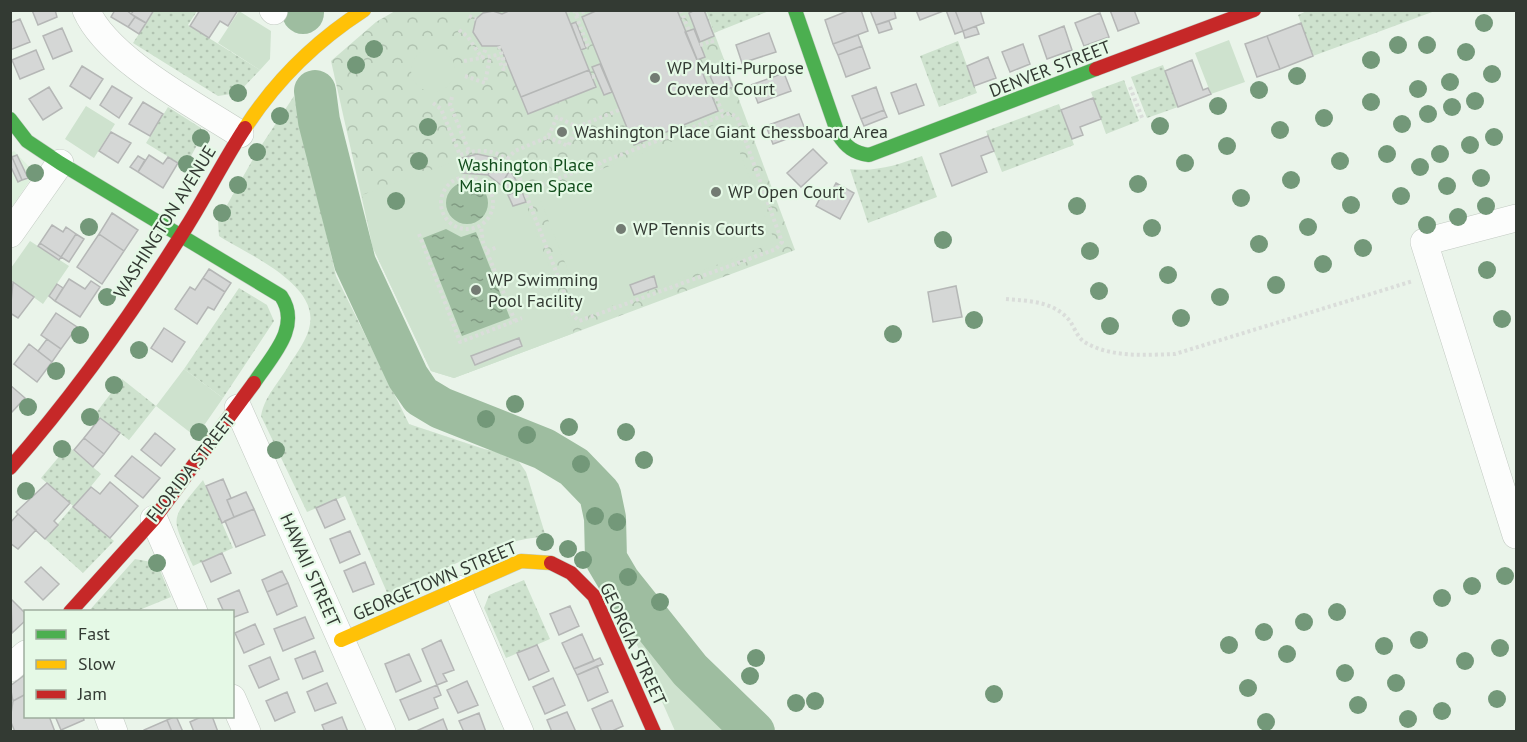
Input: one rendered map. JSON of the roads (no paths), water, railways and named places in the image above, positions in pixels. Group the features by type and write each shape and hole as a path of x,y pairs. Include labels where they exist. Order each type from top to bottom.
{"street":[{"path":"86,10 97,32 118,53 240,134"},
{"name":"WASHINGTON AVENUE","path":"10,468 87,375 182,235 240,134 283,78 326,38 364,10"},
{"name":"DENVER STREET","path":"795,10 838,134 846,148 858,154 884,152 1254,10"},
{"path":"10,119 27,141 182,235"},
{"path":"10,234 60,163"},
{"path":"1516,218 1424,242 1516,535"},
{"name":"FLORIDA STREET","path":"72,610 154,519 238,408 288,332 290,312 281,296 182,235"},
{"name":"HAWAII STREET","path":"238,408 382,732"},
{"path":"154,519 193,610"},
{"name":"GEORGETOWN STREET","path":"341,640 521,561 543,559"},
{"name":"GEORGIA STREET","path":"543,559 564,568 581,580 594,596 654,732"},
{"path":"458,589 520,732"},
{"path":"10,668 24,656"},
{"path":"234,703 247,732"},
{"path":"108,718 114,732"}],"water":[{"path":"467,182 475,183 482,188 487,195 487,211 482,218 475,223 467,224 459,223 452,218 447,211 446,203 447,195 452,188 459,183"},
{"path":"446,229 461,237 476,232 510,318 462,336 423,238"}],"waterway":[{"path":"315,91 319,121 355,263 408,377 421,396 441,408 544,449 574,467 600,494 605,518 606,559 619,581 690,670 754,732"}],"place":[{"name":"WP Multi-Purpose Covered Court","path":"655,78"},
{"name":"Washington Place Giant Chessboard Area","path":"562,132"},
{"name":"WP Open Court","path":"716,192"},
{"name":"WP Tennis Courts","path":"621,229"},
{"name":"WP Swimming Pool Facility","path":"476,290"}],"park label":[{"name":"Washington Place Main Open Space","path":"526,175"}]}
